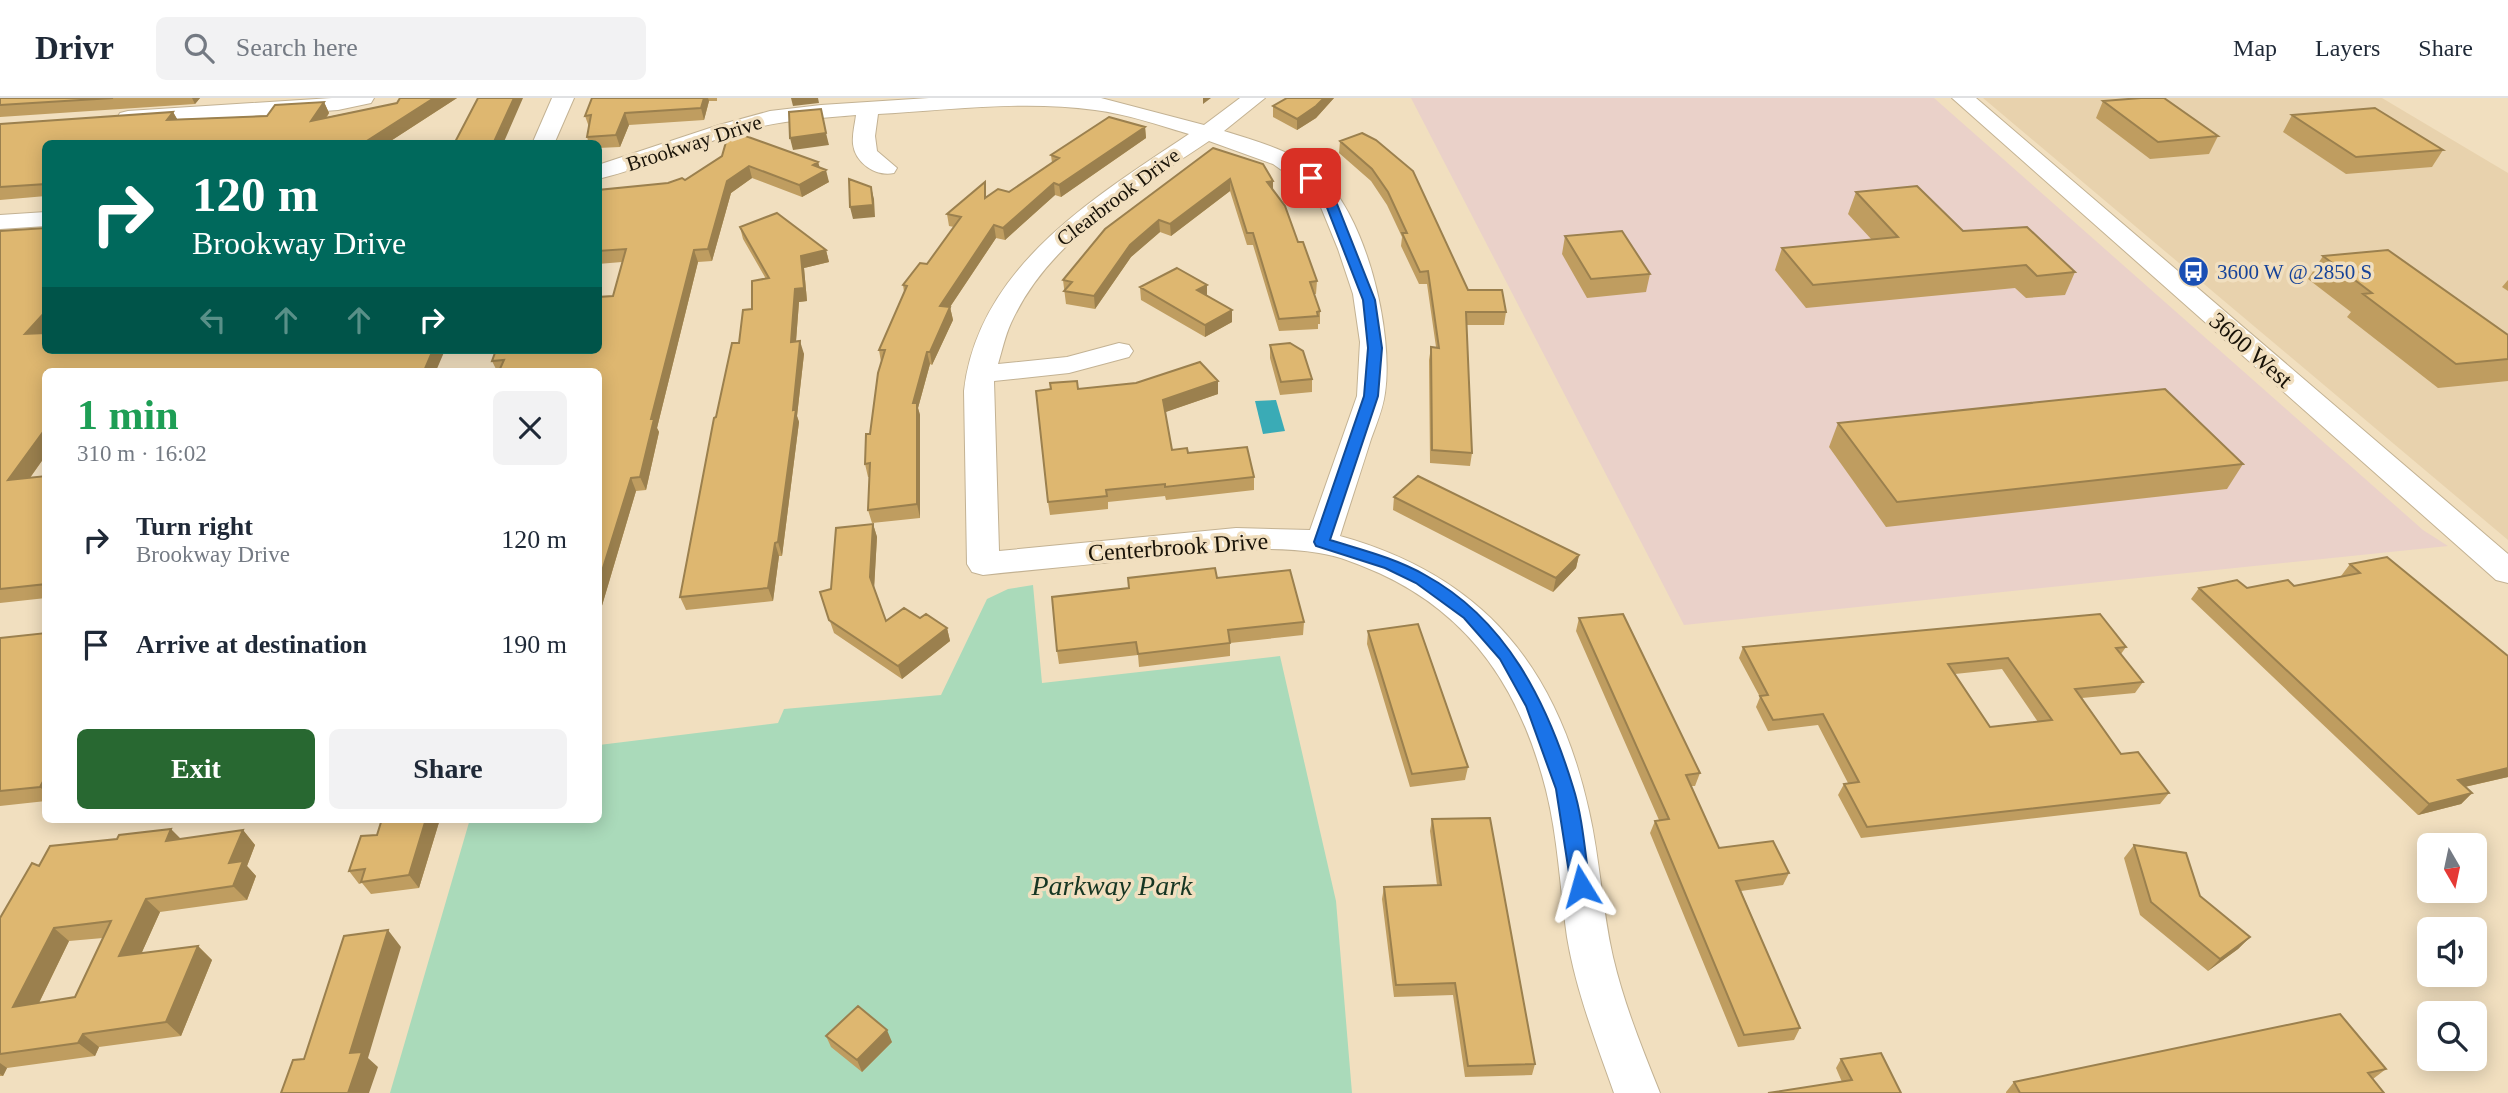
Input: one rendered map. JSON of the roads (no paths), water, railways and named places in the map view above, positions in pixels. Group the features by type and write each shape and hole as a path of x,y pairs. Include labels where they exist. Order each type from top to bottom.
{"street":[{"path":"108,120 338,104 363,98"},
{"path":"545,140 563,98"},
{"path":"750,123 755,98"},
{"name":"Clearbrook Drive","path":"983,564 978,409 981,374 999,322 1040,258 1092,210 1254,98"},
{"name":"3600 West","path":"1963,98 2508,572"},
{"name":"Brookway Drive","path":"602,171 647,159 750,123 798,114 982,100 1067,100 1130,110 1275,156 1296,167 1322,189 1333,208 1369,300 1375,348 1371,396 1322,542"},
{"path":"868,108 864,148 867,156 886,168"},
{"path":"0,222 42,219"},
{"path":"981,374 1069,365 1119,351"},
{"name":"Centerbrook Drive","path":"983,564 1220,539 1322,542 1391,564 1421,579 1447,597 1488,634 1522,679 1534,705 1565,789 1595,971 1637,1093"}],"water":[{"path":"1276,400 1285,431 1263,434 1255,401"}],"place":[{"name":"3600 W @ 2850 S","path":"2194,272"}],"park label":[{"name":"Parkway Park","path":"1112,885"}]}
